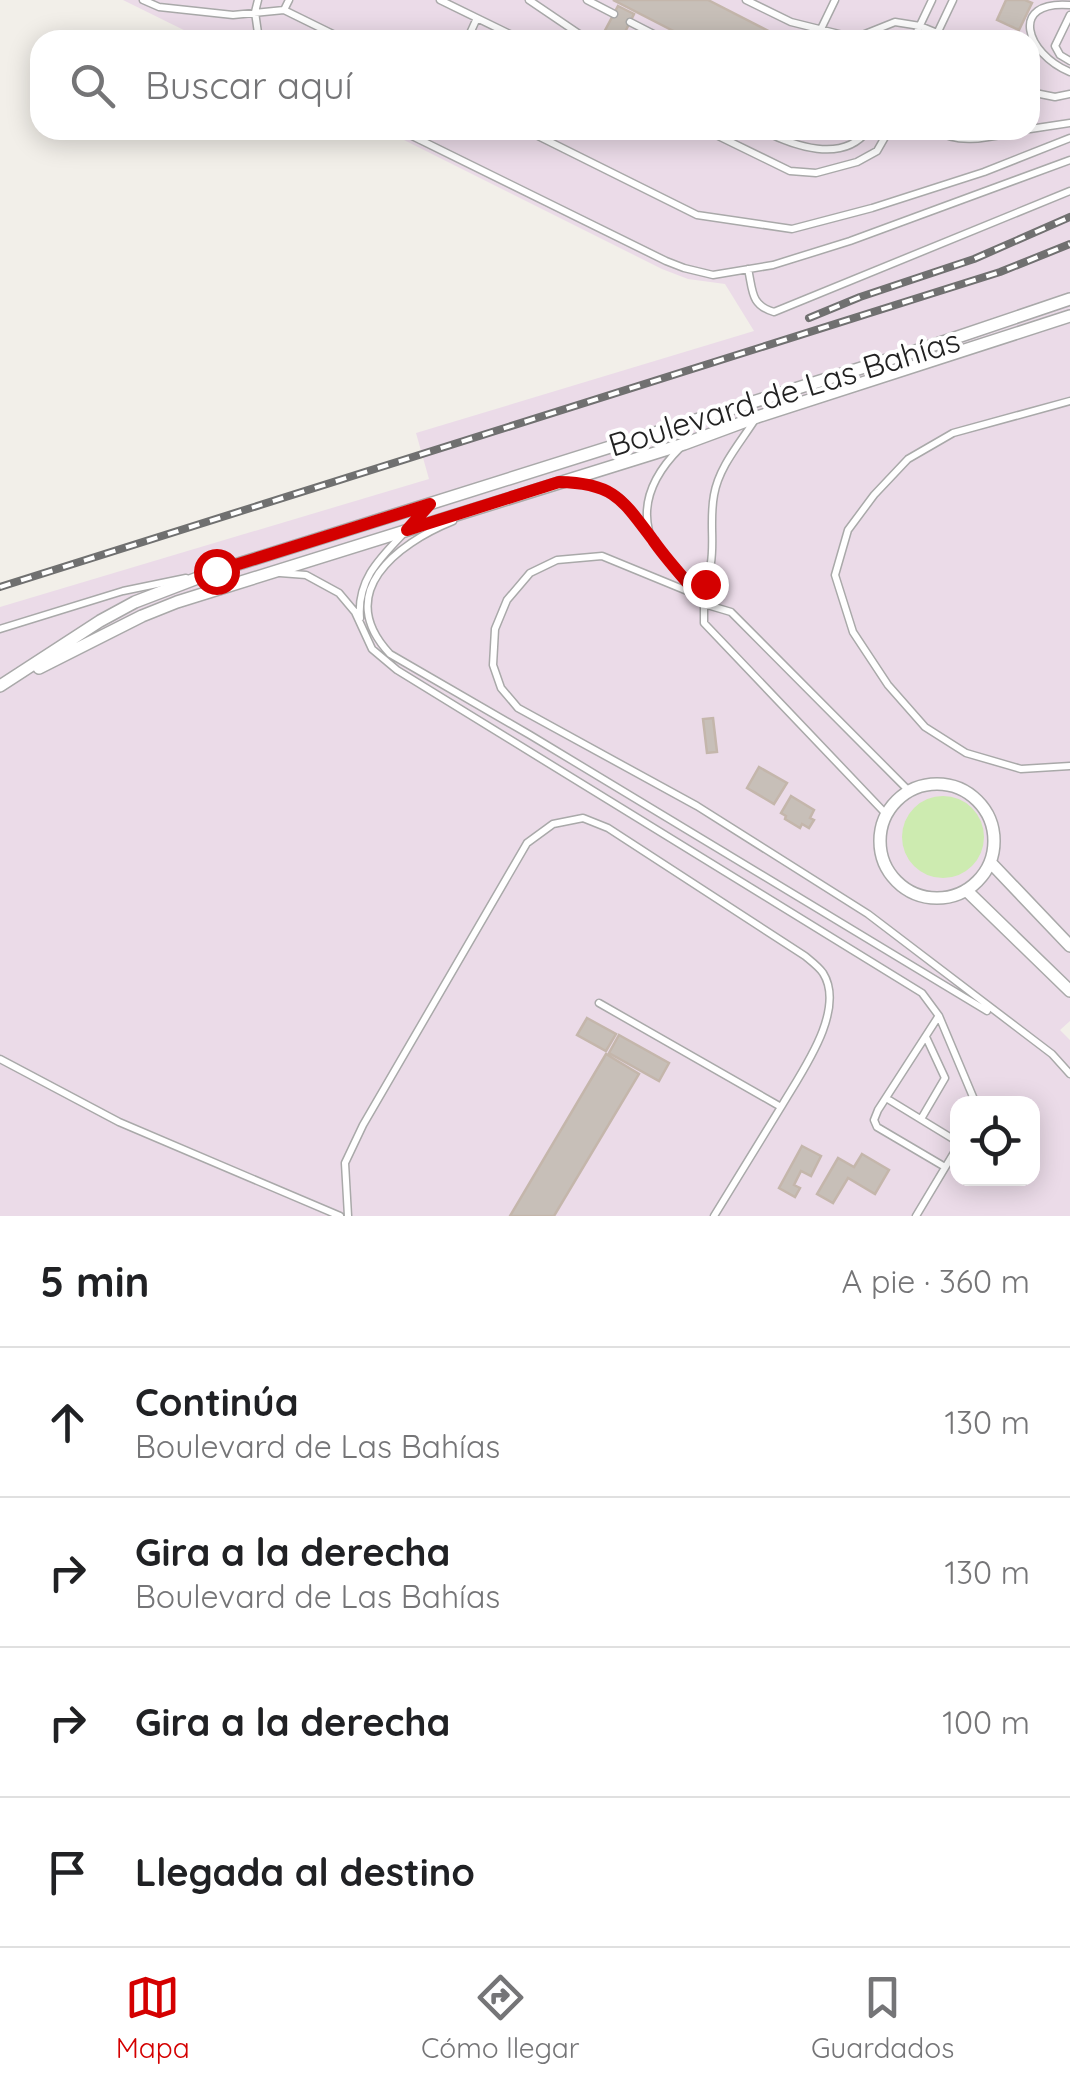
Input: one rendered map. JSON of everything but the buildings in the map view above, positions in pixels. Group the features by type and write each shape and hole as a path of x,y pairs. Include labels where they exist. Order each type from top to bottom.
{"street":[{"name":"Boulevard de Las Bahías","path":"0,687 135,602 216,571 1070,299"},
{"name":"Boulevard de Las Bahías","path":"0,687 142,616 254,576 684,444 1070,316"},
{"path":"926,784 960,788 986,812 993,828 990,862 981,878 966,890 949,897 931,898 898,882 886,867 880,850 880,831 886,814 909,790 926,784"},
{"path":"990,862 1070,946"},
{"path":"966,890 1070,991"}],"lane":[{"path":"143,0 159,7 234,16 284,10 325,30"},
{"path":"258,0 258,30"},
{"path":"284,10 289,0"},
{"path":"440,0 502,30"},
{"path":"529,0 573,30"},
{"path":"587,0 614,14"},
{"path":"746,0 791,22 820,30 835,0"},
{"path":"918,30 932,0"},
{"path":"939,30 953,0"},
{"path":"1031,30 1036,7 1047,2 1070,5"},
{"path":"1070,14 1055,46 1070,61"},
{"path":"472,30 477,18"},
{"path":"630,22 646,30"},
{"path":"875,30 895,22 926,30"},
{"path":"1040,49 1048,60 1070,72"},
{"path":"1040,94 1055,98 1070,94"},
{"path":"1040,128 1070,123"},
{"path":"546,140 698,216 792,229 984,172 1070,138"},
{"path":"420,140 684,268 713,275 774,264 850,241 1070,160"},
{"path":"726,140 790,171 816,173 857,162 877,151 883,140"},
{"path":"781,140 831,152 860,140"},
{"path":"748,269 756,303 774,312 1070,191"},
{"path":"1070,400 952,433 908,459 848,530 836,575 853,632 888,686 925,727 966,753 1021,769 1070,766"},
{"path":"698,595 710,572 714,552 714,494 722,470 757,417"},
{"path":"653,541 646,511 650,493 667,462 684,444"},
{"path":"559,482 582,483 620,498 698,595 704,604 704,623 886,814"},
{"path":"397,670 377,639 368,615 373,580 413,540 523,494"},
{"path":"362,631 359,604 366,578 430,504"},
{"path":"698,595 602,556 557,560 530,573 507,600 495,629 494,665 501,688 518,708 696,806 868,914 1052,1054 1070,1074"},
{"path":"0,629 123,591 216,571"},
{"path":"254,576 294,573 318,580 339,593 355,612 372,649 397,670 922,993 939,1016 973,1096"},
{"path":"704,604 731,612 909,790"},
{"path":"377,639 400,659 1006,1020"},
{"path":"0,1059 119,1122 344,1216 345,1162 362,1124 528,843 553,824 584,818 608,828 806,956 824,974 829,993 826,1029 714,1216"},
{"path":"599,1003 781,1107"},
{"path":"939,1016 874,1120 876,1127 945,1167"},
{"path":"921,1120 946,1078 926,1036"},
{"path":"886,1098 950,1139"},
{"path":"916,1216 950,1158"}],"shaded area":[{"path":"123,0 1070,0 1070,1021 1060,1030 1070,1040 1070,1216 0,1216 0,607 429,479 416,433 754,331 725,284 688,279 404,140 1040,140 1040,30 184,30"}],"green space":[{"path":"935,796 951,796 977,814 984,837 981,853 972,866 951,878 935,878 909,860 902,845 902,829 920,803"}],"railway":[{"path":"809,318 974,259 1070,217"},
{"path":"0,587 1000,272 1070,244"}],"route":[{"path":"216,571 430,504 407,530 559,482 602,488 620,498 698,595 705,584"}]}
